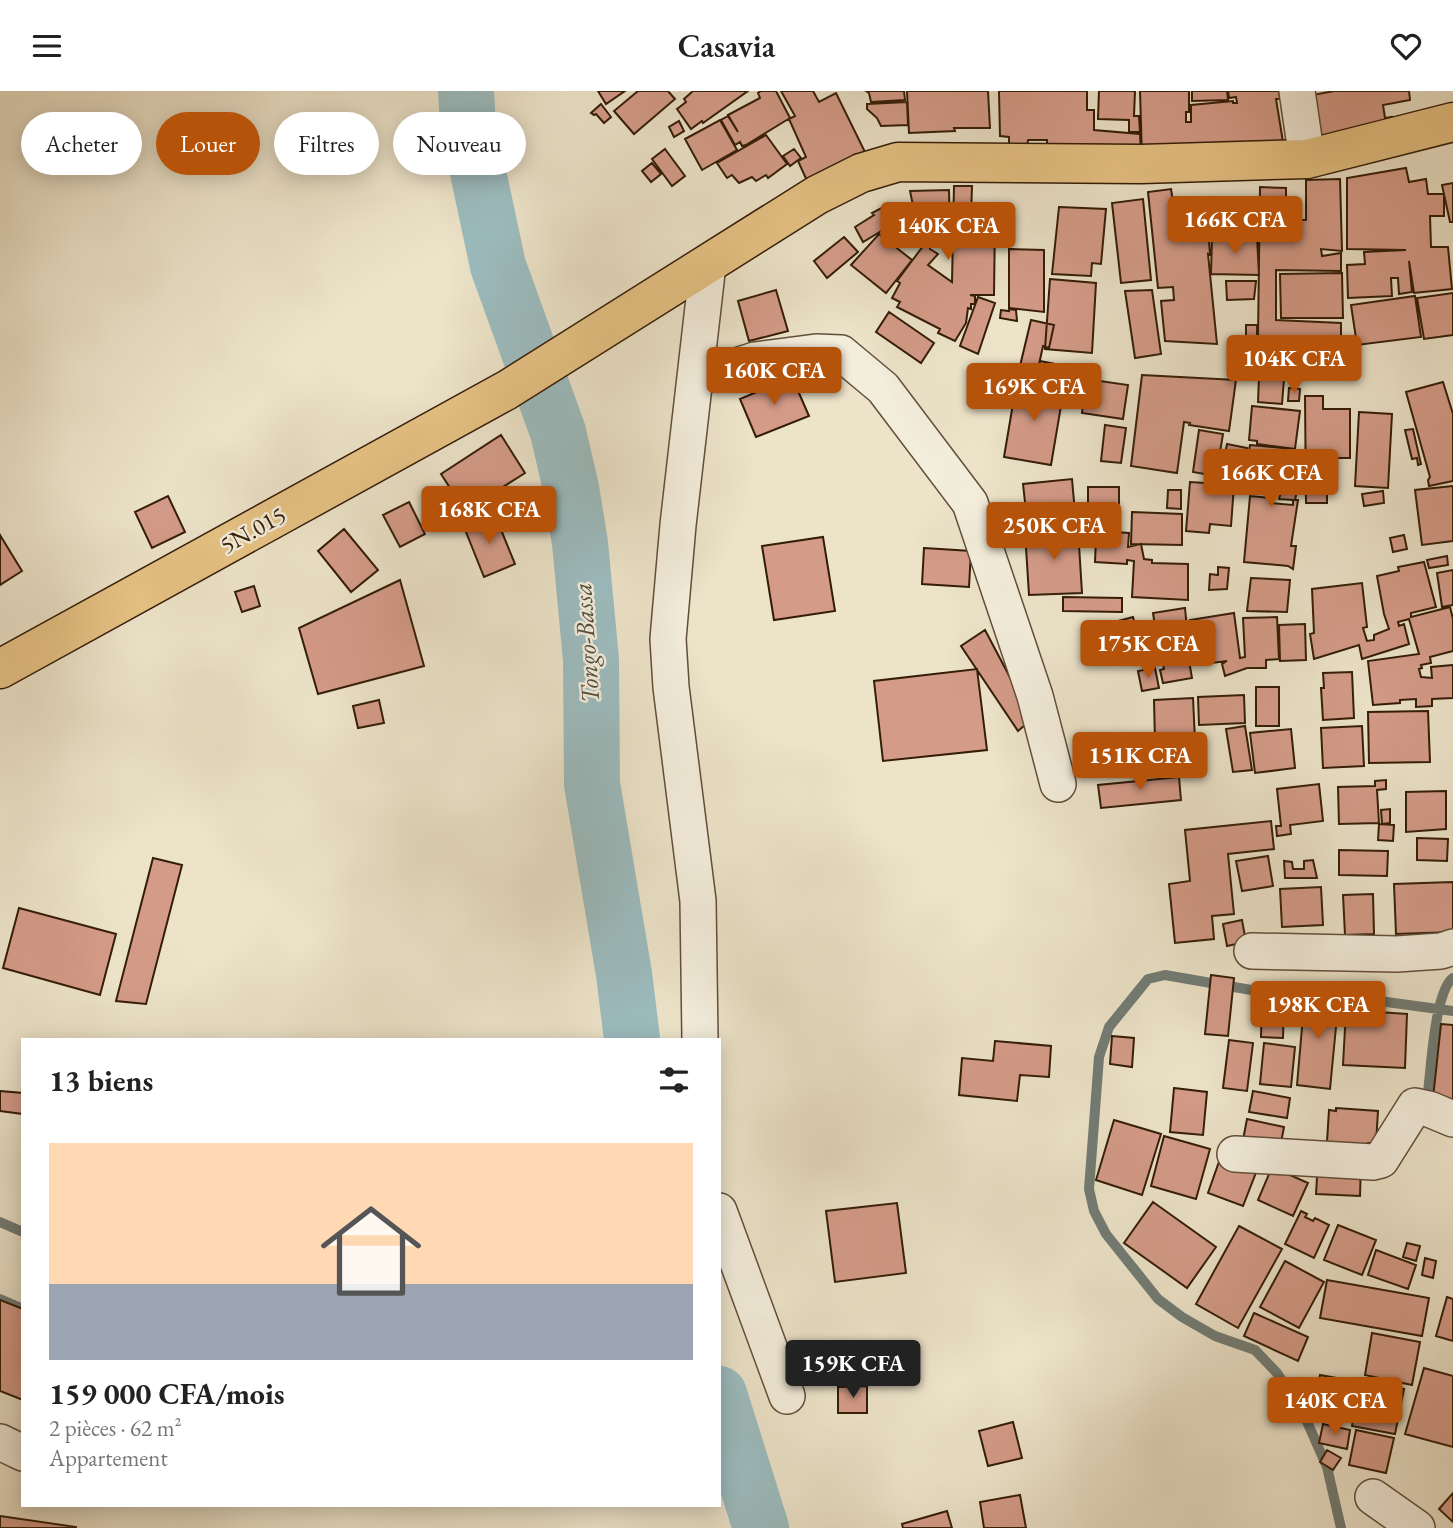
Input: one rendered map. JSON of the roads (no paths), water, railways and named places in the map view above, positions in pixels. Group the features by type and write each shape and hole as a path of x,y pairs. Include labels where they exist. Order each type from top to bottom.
{"main road":[{"name":"5N.015","path":"0,669 507,390 817,195 861,173 898,162 1141,164 1307,159 1453,122"}],"street":[{"path":"1297,91 1307,159"},
{"path":"700,1038 698,901 671,687 668,639 678,525 708,264"},
{"path":"695,379 755,360 817,352 841,353 883,388 970,503 1035,696 1058,784"},
{"path":"1252,951 1396,954 1441,951 1453,947"},
{"path":"1235,1154 1373,1162 1381,1160 1415,1106 1453,1119"},
{"path":"721,1216 787,1395"},
{"path":"0,1441 21,1452"},
{"path":"1373,1497 1417,1528"}],"waterway":[{"name":"Tongo-Bassa","path":"466,91 468,125 498,266 558,432 571,488 580,543 591,660 592,784 624,974 632,1038"},
{"path":"1341,1528 1327,1467 1305,1417 1277,1373 1255,1350 1215,1336 1158,1299 1106,1234 1094,1211 1089,1189 1099,1057 1109,1027 1148,979 1165,975 1280,995 1357,998 1453,1011"},
{"path":"1423,1097 1428,1092 1438,1013 1447,985 1453,978"},
{"path":"0,1222 21,1231"},
{"path":"0,1299 21,1308"},
{"name":"Tongo-Bassa","path":"721,1400 761,1528"}]}
